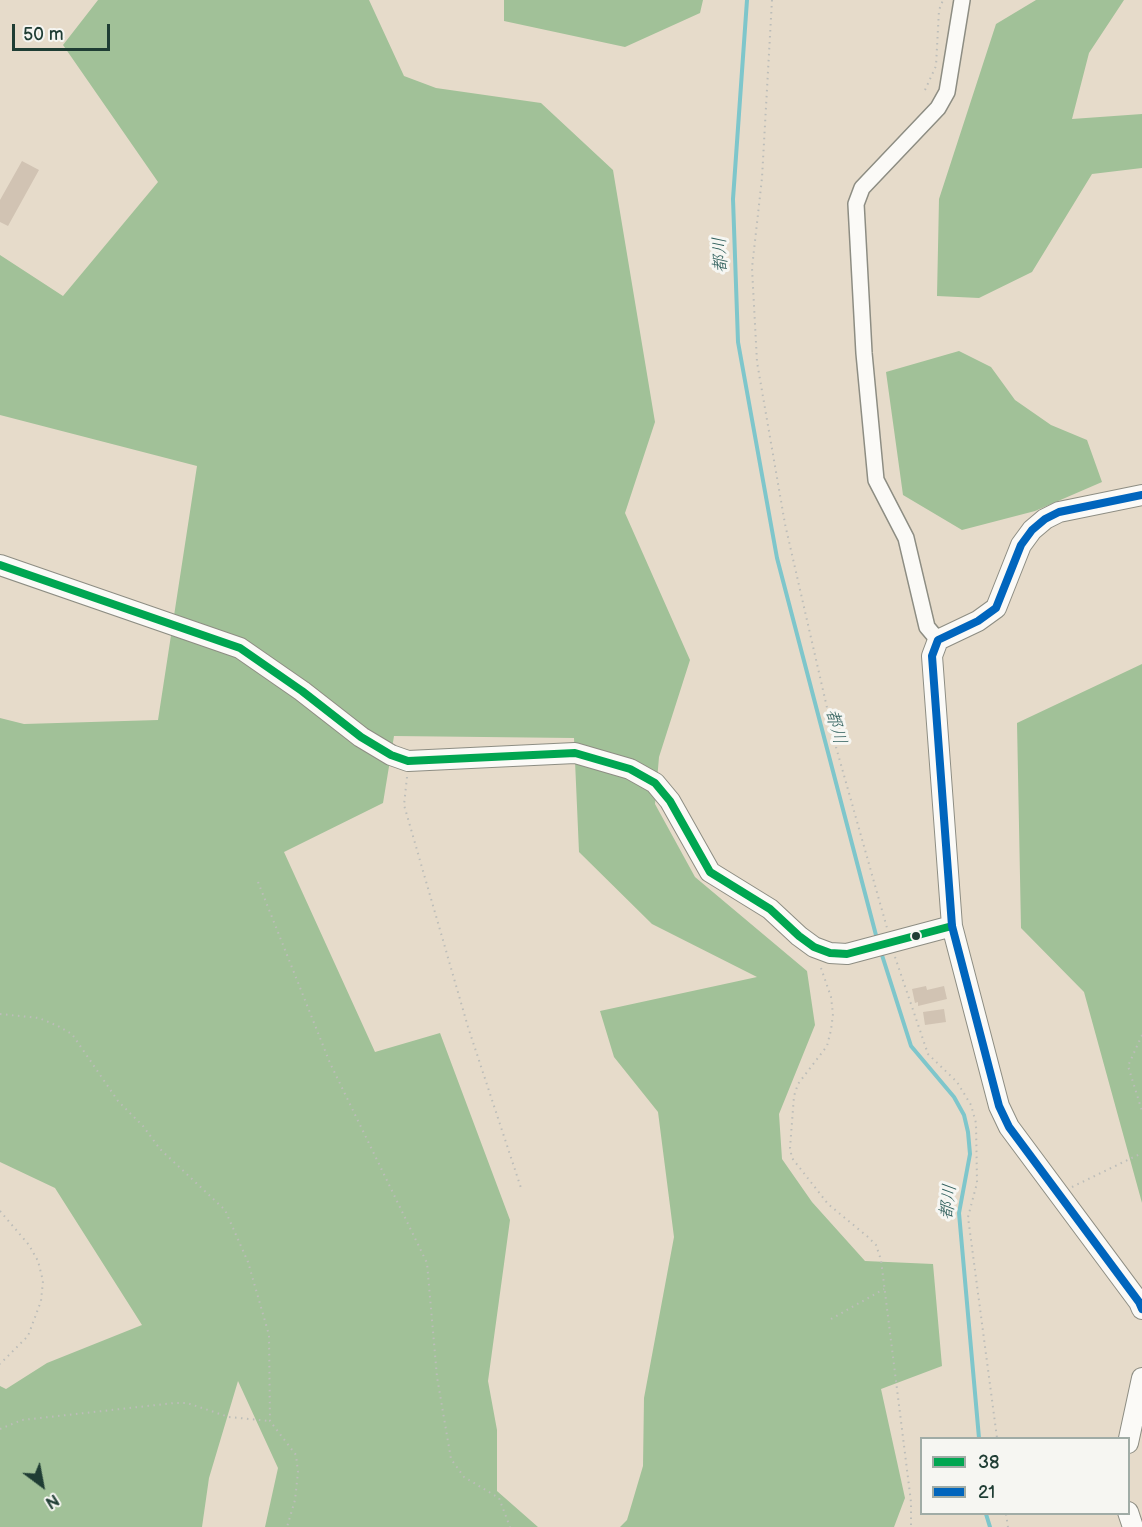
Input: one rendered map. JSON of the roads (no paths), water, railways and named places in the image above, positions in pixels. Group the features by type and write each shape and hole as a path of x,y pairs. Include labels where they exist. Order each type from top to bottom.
{"street":[{"path":"938,640 927,627 906,538 876,480 864,353 856,204 862,188 938,108 947,92 962,0"},
{"path":"1142,495 1059,512 1045,519 1032,530 1021,545 996,608 978,621 938,640 932,656 952,926 999,1106 1009,1127 1142,1309"},
{"path":"0,565 240,648 303,691 362,737 391,755 408,761 575,753 630,769 655,783 670,801 710,872 770,909 814,947 847,954 952,926"},
{"path":"1129,1437 1142,1378"}],"waterway":[{"name":"都川","path":"747,0 733,199 738,342 777,558 877,939"},
{"name":"都川","path":"881,952 911,1046 954,1097 964,1115 968,1132 970,1154 959,1213 979,1437"},
{"name":"都川","path":"986,1515 990,1527"}]}
